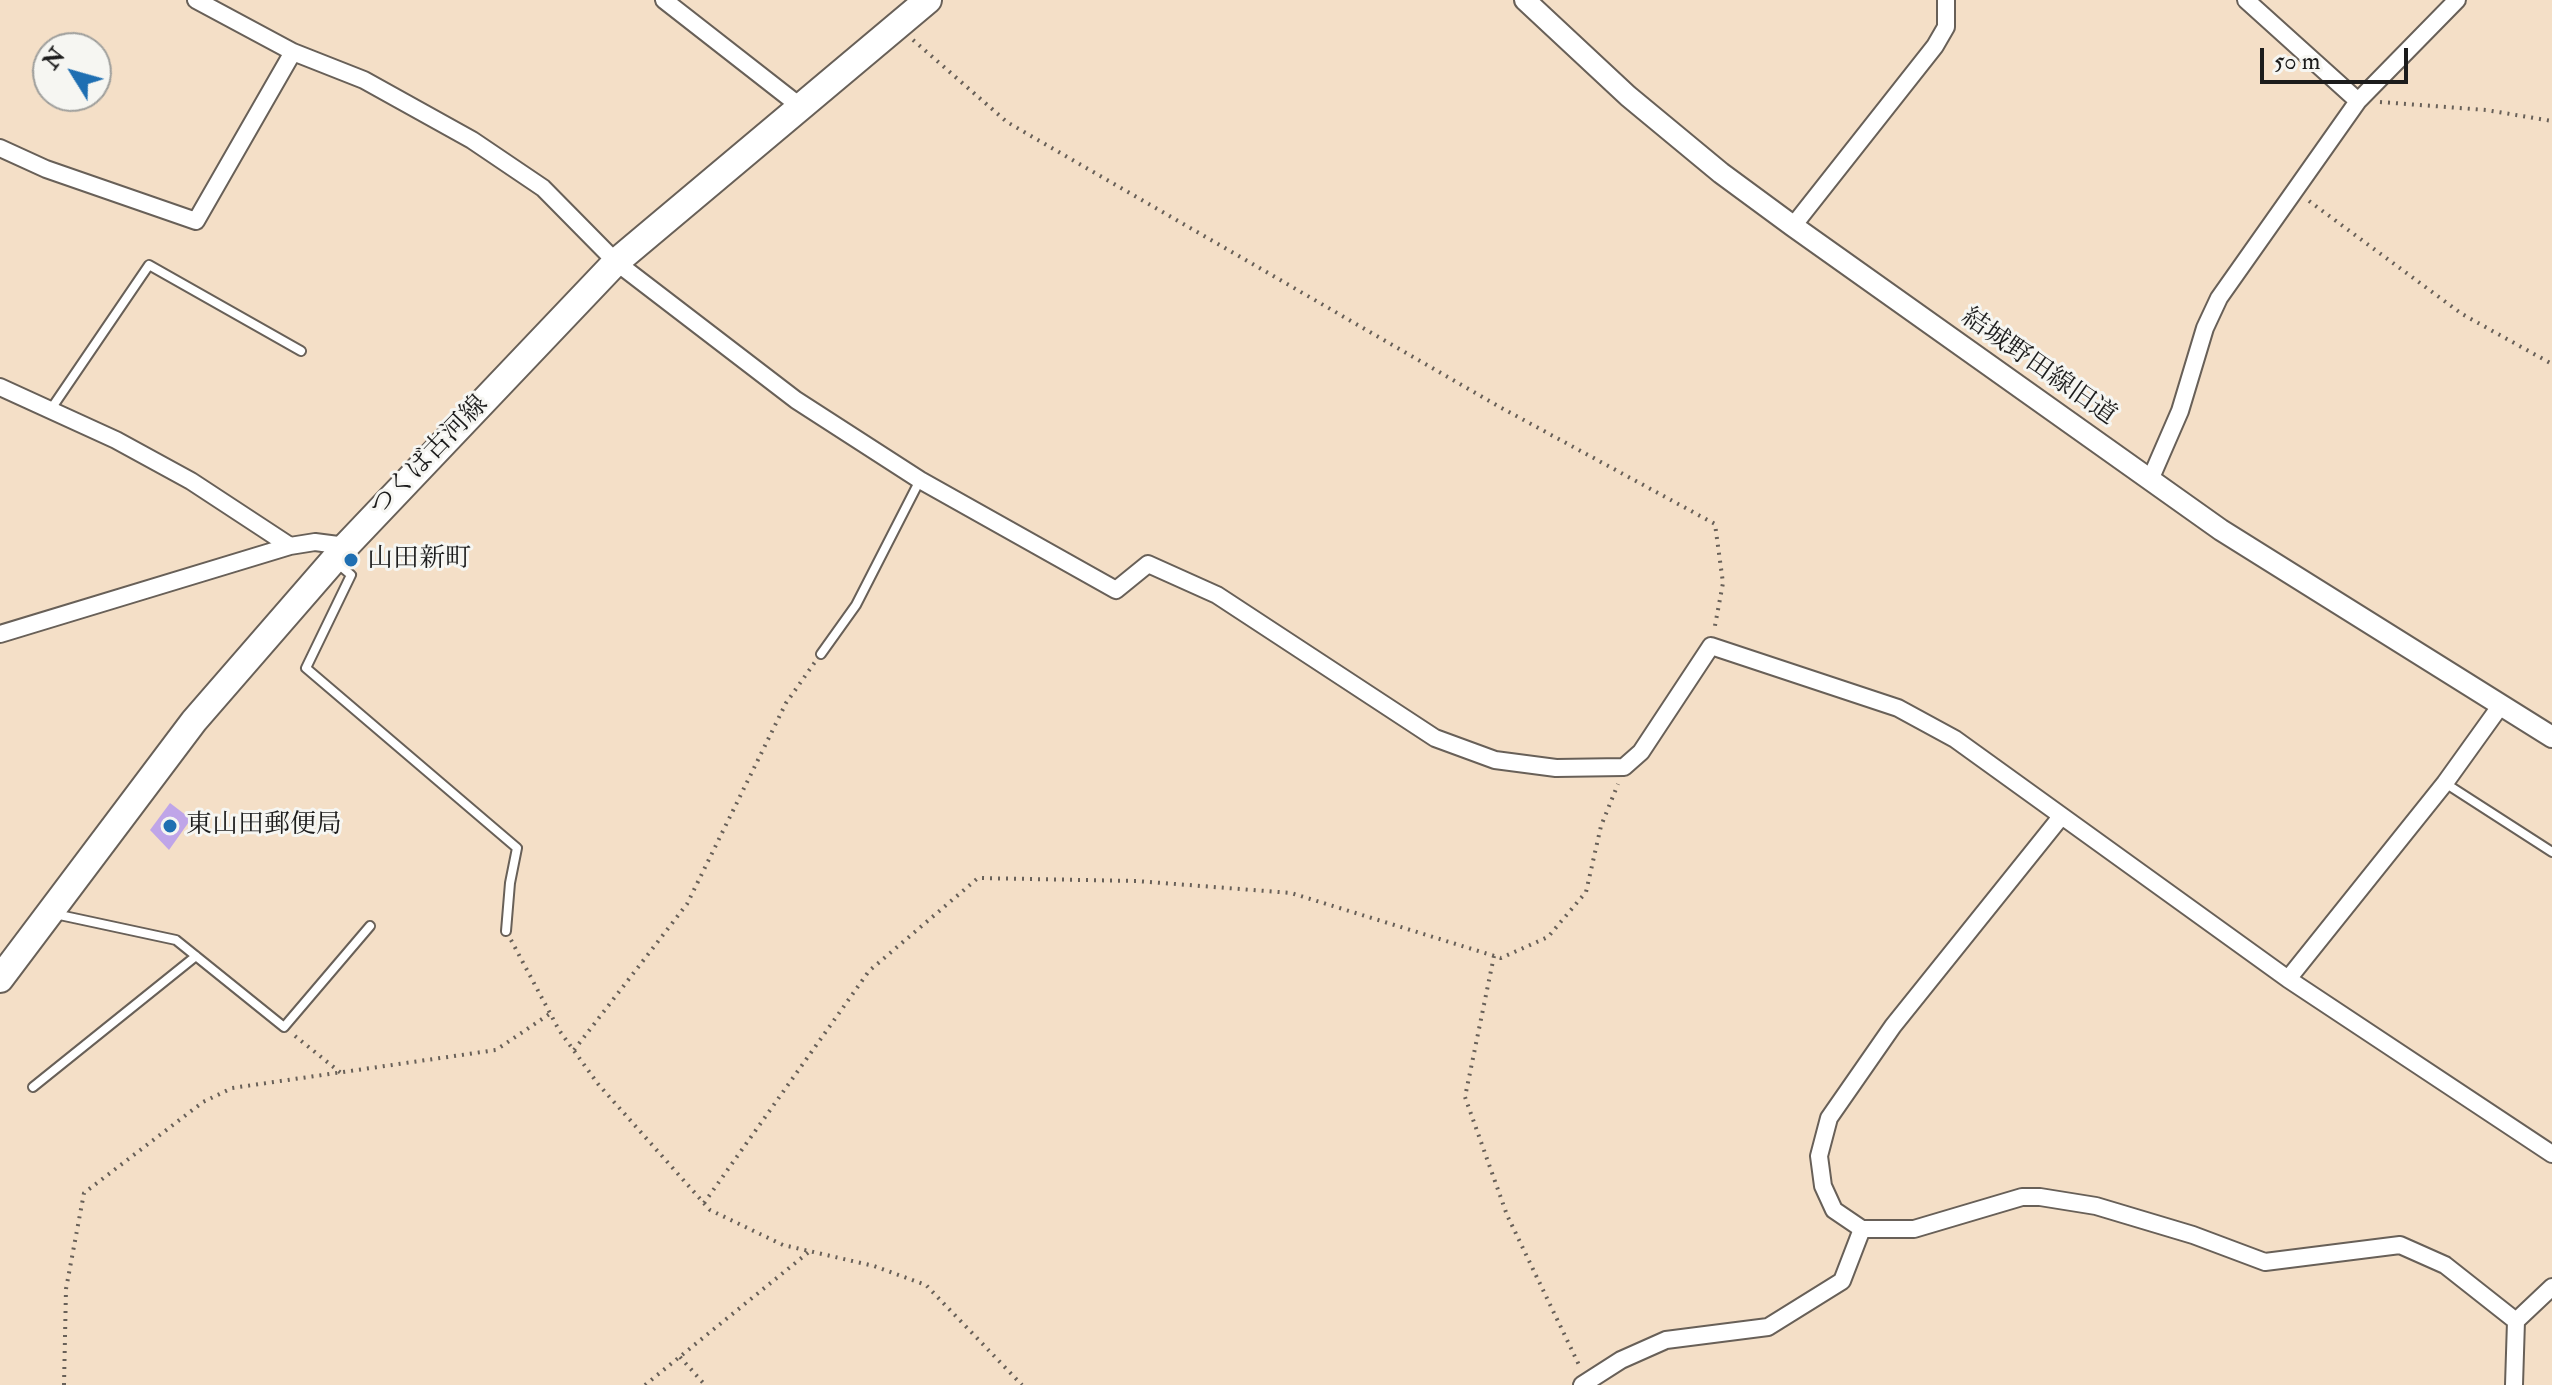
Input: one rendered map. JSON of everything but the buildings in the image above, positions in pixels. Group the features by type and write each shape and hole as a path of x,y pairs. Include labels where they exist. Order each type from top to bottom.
{"main road":[{"name":"つくば古河線","path":"0,979 218,691 340,552 616,262 928,0"}],"street":[{"path":"196,0 293,52 364,80 472,140 543,188 616,262 796,400 920,480 1116,590 1148,564 1217,595 1435,738 1495,760 1556,768 1624,767 1641,752 1711,646 1898,708 1955,739 2060,818 2288,979 2552,1154"},
{"path":"664,0 801,107"},
{"name":"結城野田線旧道","path":"1525,0 1628,96 1721,173 1793,226 2150,480 2302,583 2552,737"},
{"path":"1793,226 1935,46 1946,27 1946,0"},
{"path":"2246,0 2358,101"},
{"path":"2150,480 2180,411 2205,328 2219,298 2358,101 2457,0"},
{"path":"0,148 46,169 196,221 293,52"},
{"path":"0,387 51,409 191,481 290,546"},
{"path":"0,634 290,546 315,542 340,552"},
{"path":"2288,979 2445,783 2501,705"},
{"path":"2060,818 1893,1026 1829,1118 1819,1156 1823,1186 1834,1210 1862,1229 1914,1229 2022,1197 2040,1197 2096,1206 2193,1235 2265,1262 2400,1245 2445,1265 2516,1321"},
{"path":"1585,1383 1621,1360 1666,1340 1768,1327 1842,1281 1862,1229"},
{"path":"2514,1385 2516,1321 2552,1287"}],"lane":[{"path":"51,409 149,265 301,351"},
{"path":"821,654 856,605 920,480"},
{"path":"340,552 351,575 306,668 517,848 506,931"},
{"path":"2445,783 2552,852"},
{"path":"50,913 176,940 284,1027 370,926"},
{"path":"33,1087 196,956"}],"path":[{"path":"897,26 1007,122 1498,406 1715,524 1723,583 1711,646"},
{"path":"2358,101 2486,110 2552,121"},
{"path":"2294,190 2462,314 2552,364"},
{"path":"574,1050 687,904 786,703 821,654"},
{"path":"704,1203 869,971 978,878 1137,881 1291,893 1501,958 1548,937 1586,892 1601,826 1624,767"},
{"path":"506,931 574,1050 628,1119 710,1210 783,1245 874,1266 926,1285 1022,1385"},
{"path":"1494,956 1465,1097 1507,1215 1585,1383"},
{"path":"64,1385 66,1289 84,1193 203,1102 232,1088 496,1050 551,1013"},
{"path":"284,1027 341,1073"},
{"path":"645,1385 810,1251"},
{"path":"680,1357 705,1385"}],"place":[{"name":"山田新町","path":"351,560"},
{"name":"東山田郵便局","path":"170,826"}]}
